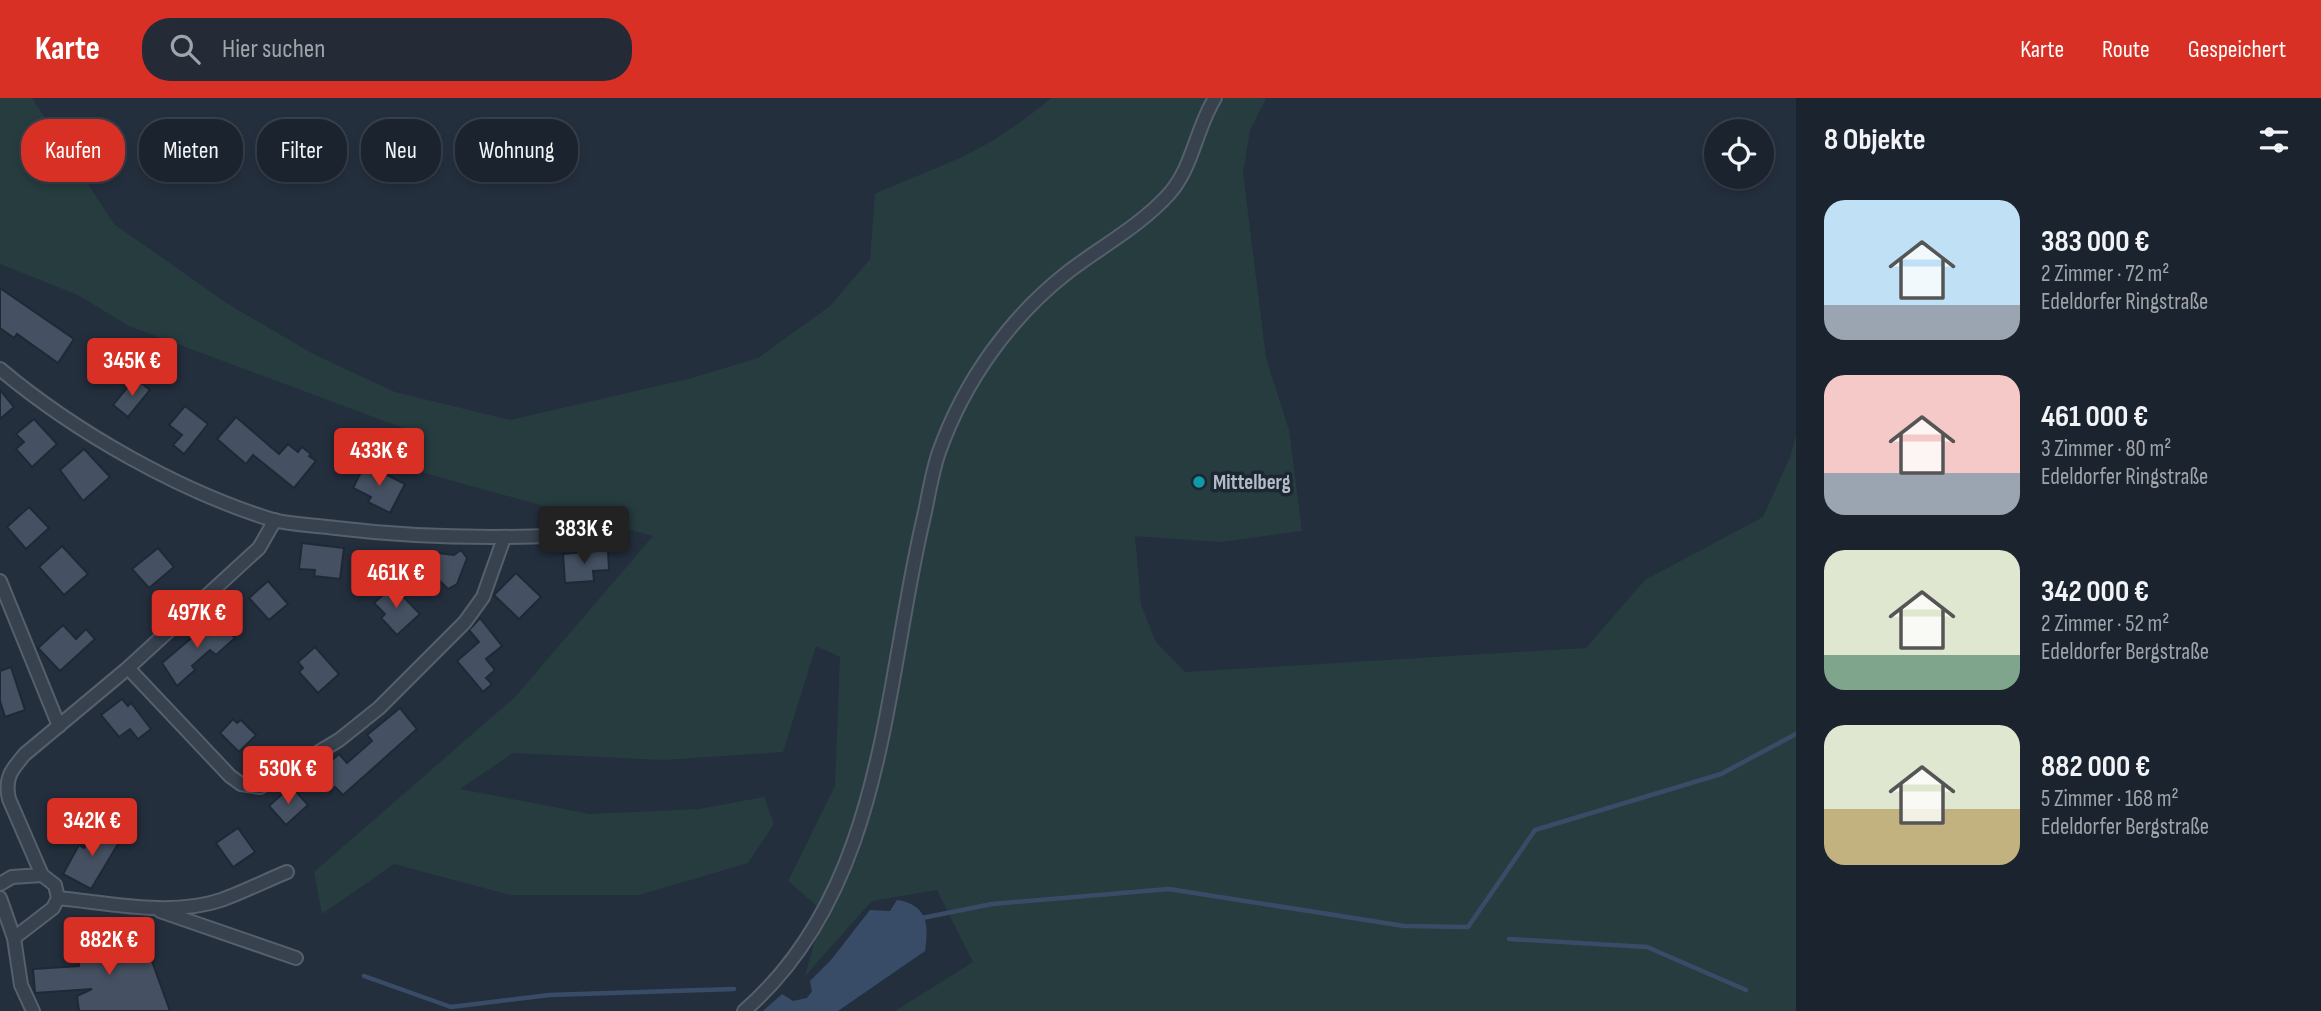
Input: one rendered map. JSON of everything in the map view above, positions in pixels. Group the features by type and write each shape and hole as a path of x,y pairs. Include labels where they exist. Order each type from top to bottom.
{"street":[{"path":"744,1011 807,940 848,859 863,818 874,775 906,592 938,455 971,380 1027,310 1066,274 1152,212 1171,191 1184,172 1215,98"},
{"path":"0,369 107,443 167,478 275,520 366,531 504,538 607,533"},
{"path":"14,938 53,908 58,898 55,885 42,874 6,787 8,776 25,754 128,668 259,548 275,520"},
{"path":"128,668 230,776 241,783 260,787 339,740 421,668 465,622 482,597 504,538"},
{"path":"0,581 59,726"},
{"path":"58,898 150,907 183,906 219,901 287,872"},
{"path":"0,884 12,877 42,874"},
{"path":"0,898 14,938 21,985 33,1011"},
{"path":"150,907 296,958"}],"green space":[{"path":"0,98 32,98 46,119 21,119 21,182 87,182 114,224 228,304 315,355 395,392 510,420 692,378 758,358 830,306 870,259 875,194 993,140 1051,98 1266,98 1250,130 1243,173 1266,358 1289,430 1302,531 1220,542 1135,536 1141,605 1156,642 1185,672 1586,648 1645,580 1763,517 1791,455 1796,435 1796,1011 895,1011 973,962 937,890 872,901 805,976 823,911 788,881 835,786 840,657 816,646 783,752 664,760 513,753 460,789 590,814 699,809 764,797 774,824 748,863 639,895 510,895 394,864 322,914 314,872 515,697 653,536 424,473 411,431 129,326 78,295 0,264"}],"water":[{"path":"897,900 921,911 927,933 925,951 838,1011 763,1011 782,994 793,1001 807,998 812,991 810,981 831,960 870,910 890,911"}],"building":[{"path":"0,288 74,339 58,363 17,334 14,338 0,328"},
{"path":"135,378 150,390 128,417 113,405"},
{"path":"0,390 14,407 0,419"},
{"path":"185,406 208,424 184,454 173,445 182,435 169,425"},
{"path":"236,417 279,454 288,444 298,452 302,447 311,454 309,456 316,461 294,488 253,455 246,464 217,439"},
{"path":"34,419 57,444 32,467 16,449 24,442 16,434"},
{"path":"84,449 110,477 83,501 60,470"},
{"path":"365,464 405,484 390,513 368,502 371,497 353,488"},
{"path":"29,507 49,528 26,549 7,527"},
{"path":"302,543 344,548 340,579 314,576 315,570 299,569"},
{"path":"62,546 88,574 64,595 39,567"},
{"path":"158,548 174,567 149,588 132,569"},
{"path":"461,550 467,558 457,584 448,589 439,580 425,577 425,566 420,566 421,554 429,555 429,552 454,555"},
{"path":"608,550 609,570 593,571 594,581 565,583 563,554"},
{"path":"516,573 541,597 519,619 494,595"},
{"path":"268,581 288,604 269,620 249,598"},
{"path":"393,586 420,614 397,635 381,618 385,614 374,603"},
{"path":"216,617 235,638 216,655 210,650 192,666 195,670 177,686 162,663"},
{"path":"480,618 502,646 486,659 495,670 486,678 492,684 483,692 457,661 479,642 469,630"},
{"path":"63,625 76,639 86,629 95,639 60,671 38,648"},
{"path":"315,647 339,674 318,693 299,672 303,668 298,662"},
{"path":"11,667 25,710 5,717 0,701 0,671"},
{"path":"122,699 128,706 131,703 151,729 138,739 130,729 119,737 101,715"},
{"path":"400,708 417,729 343,795 335,787 330,792 315,775 339,754 347,763 372,741 367,735"},
{"path":"233,719 237,723 241,720 256,735 239,752 220,733"},
{"path":"291,786 308,805 286,825 269,806"},
{"path":"96,826 121,839 91,889 63,874 79,845 84,848"},
{"path":"238,828 255,852 233,867 216,843"},
{"path":"140,928 170,1011 79,1011 77,996 92,989 35,993 33,969 79,966 78,944 117,939 117,936"}],"waterway":[{"path":"922,918 992,904 1169,889 1404,926 1468,927 1535,830 1721,774 1796,734"},
{"path":"1509,939 1647,947 1746,990"},
{"path":"364,976 451,1007 549,995 734,989"}],"place":[{"name":"Mittelberg","path":"1199,482"}]}
